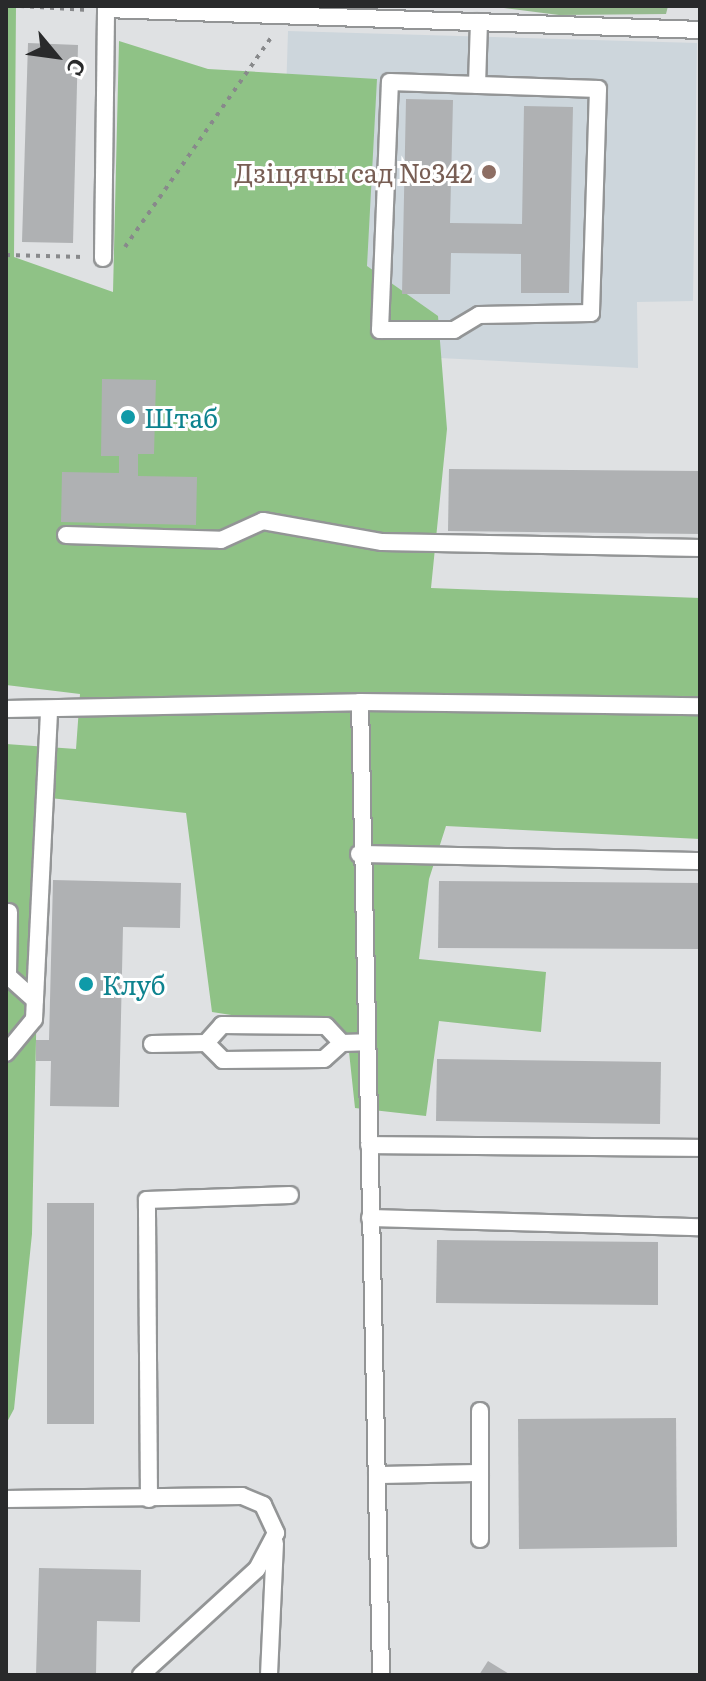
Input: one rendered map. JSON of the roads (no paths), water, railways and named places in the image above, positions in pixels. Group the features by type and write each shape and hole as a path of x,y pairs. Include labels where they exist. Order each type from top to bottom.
{"lane":[{"path":"103,258 106,8 700,30"},
{"path":"477,85 479,22"},
{"path":"390,82 477,85 598,89 591,313 479,315 454,330 380,330 390,82"},
{"path":"66,535 221,540 263,521 382,542 700,548"},
{"path":"6,709 360,702 700,706"},
{"path":"360,702 359,854 381,1675"},
{"path":"6,1053 34,1019 49,710"},
{"path":"359,854 700,861"},
{"path":"9,912 8,976 35,1000"},
{"path":"206,1043 222,1025 326,1026 342,1043"},
{"path":"152,1044 206,1043 223,1060 324,1059 342,1043 366,1042"},
{"path":"369,1145 700,1148"},
{"path":"149,1499 147,1200 290,1195"},
{"path":"370,1218 700,1227"},
{"path":"480,1411 480,1539"},
{"path":"377,1475 480,1473"},
{"path":"6,1499 242,1496 263,1505 276,1533 269,1675"},
{"path":"141,1675 257,1569 276,1533"}],"place":[{"name":"Дзіцячы сад №342","path":"489,172"},
{"name":"Штаб","path":"128,417"},
{"name":"Клуб","path":"86,984"}]}
